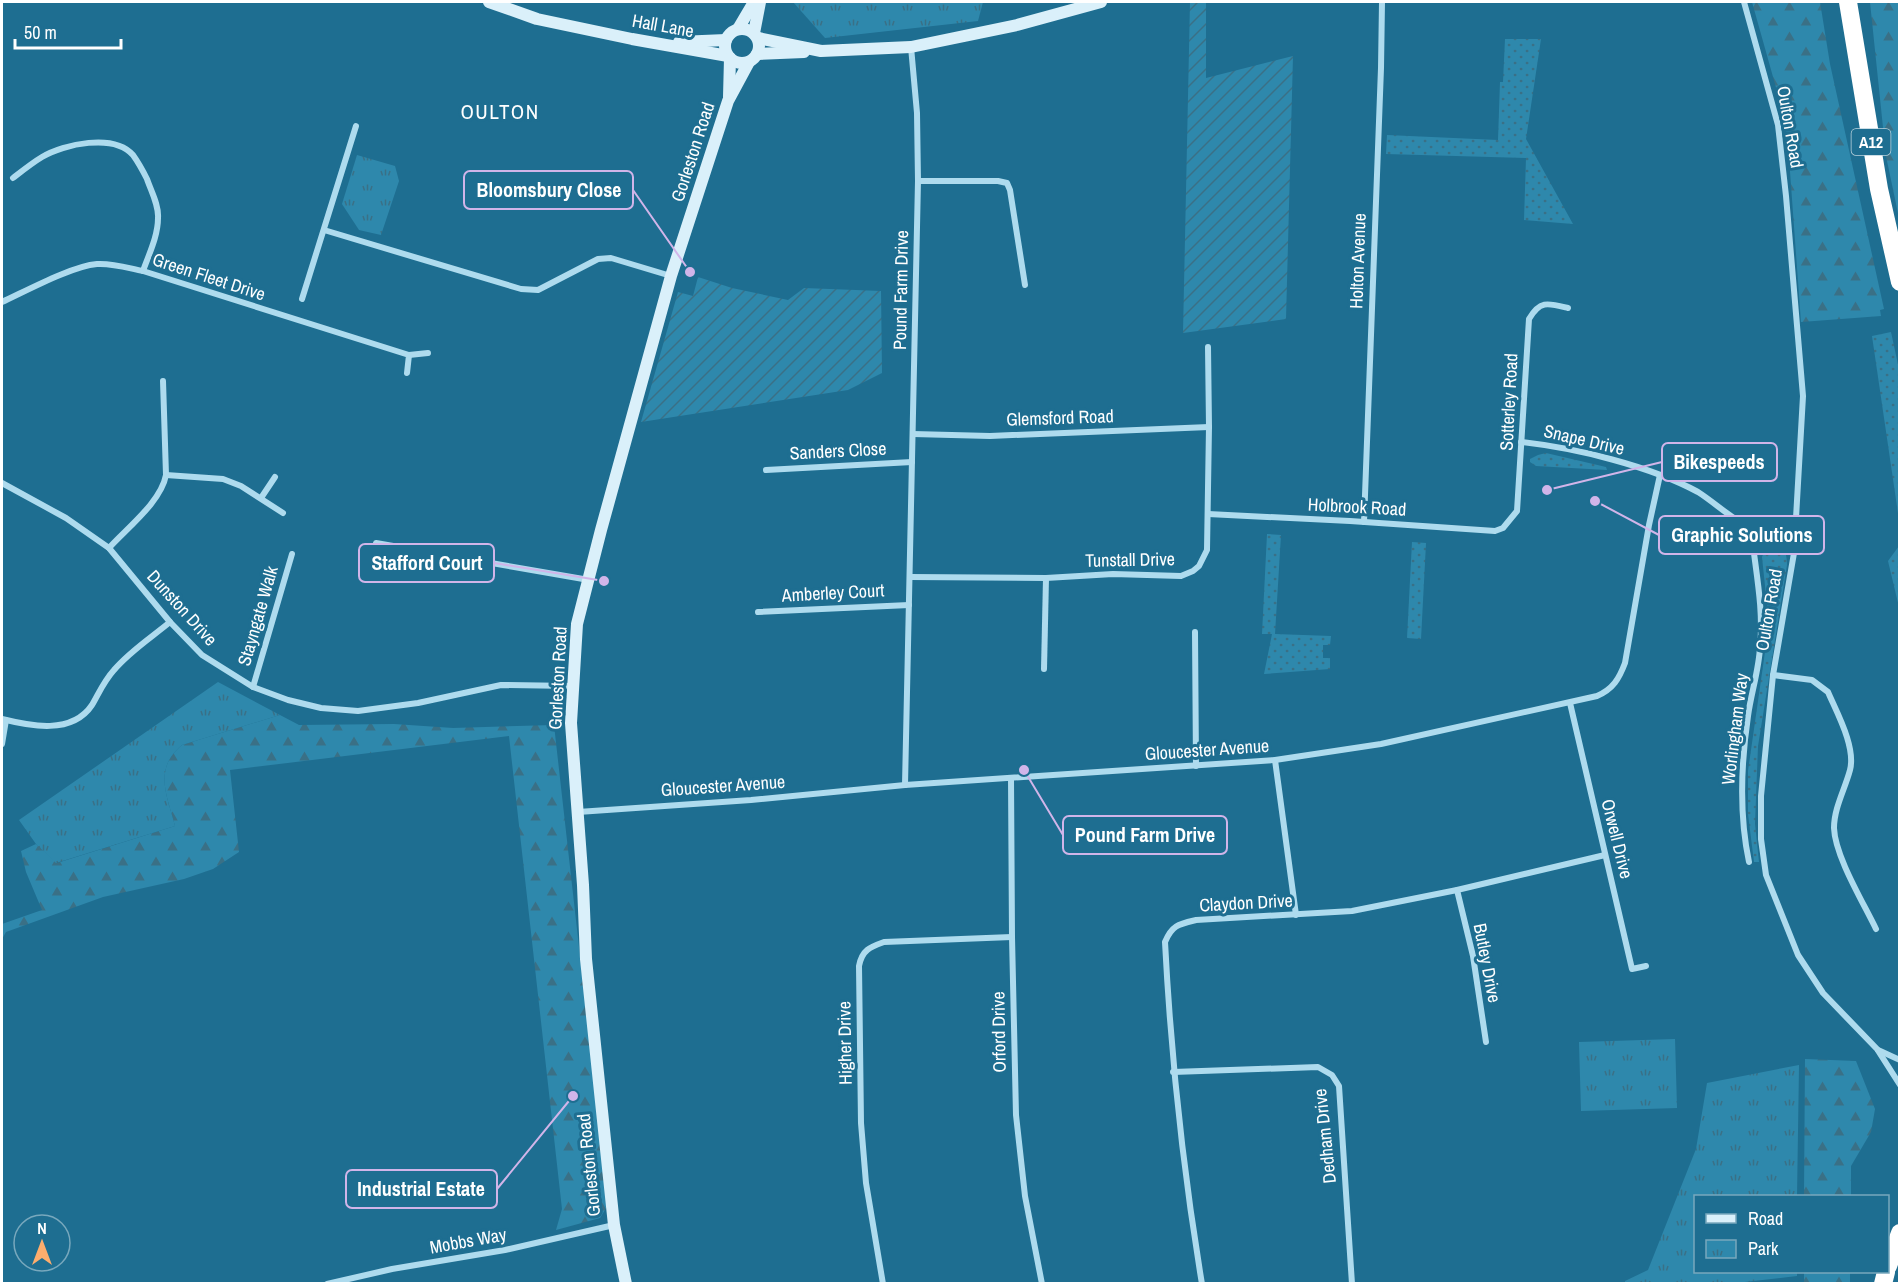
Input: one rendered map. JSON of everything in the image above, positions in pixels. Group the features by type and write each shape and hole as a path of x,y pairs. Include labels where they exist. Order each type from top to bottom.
{"highway":[{"name":"A12","path":"1848,2 1879,189 1899,282"},
{"path":"1889,1260 1899,1233"}],"main road":[{"name":"Hall Lane","path":"489,2 537,19 729,57"},
{"path":"738,29 754,2"},
{"path":"753,58 759,49 756,36 760,2"},
{"path":"729,57 738,63 753,58 821,51 911,47 1017,25 1101,2"},
{"path":"728,101 729,57 724,45 729,35 738,29 744,28 756,36 821,51"},
{"path":"656,42 726,40"},
{"name":"Gorleston Road","path":"626,1284 614,1226 586,959 571,723 577,624 671,276 728,101 753,58"}],"street":[{"name":"Holton Avenue","path":"1364,522 1382,2"},
{"name":"Oulton Road","path":"1744,2 1778,125 1803,396 1794,553 1773,675 1761,796 1761,839 1766,875 1798,955 1809,974 1823,993 1877,1049 1899,1085"},
{"name":"Pound Farm Drive","path":"905,785 918,181 917,113 911,47"},
{"path":"302,298 356,126"},
{"path":"13,178 41,157 61,148 88,143 114,144 132,154 144,174 159,217 154,241 143,271"},
{"path":"918,181 1007,183 1025,285"},
{"path":"324,230 521,289 538,290 598,259 611,258 671,276"},
{"name":"Green Fleet Drive","path":"2,302 77,269 96,264 112,264 143,271 409,355 428,353"},
{"name":"Sotterley Road","path":"1503,528 1517,511 1529,319 1540,305 1549,303 1568,308"},
{"name":"Tunstall Drive","path":"910,577 1046,578 1113,574 1181,576 1199,566 1207,550 1208,346"},
{"path":"407,373 409,355"},
{"path":"109,548 152,503 164,486 166,475 163,381"},
{"name":"Glemsford Road","path":"913,434 990,436 1209,427"},
{"name":"Snape Drive","path":"1521,442 1544,444 1612,460 1660,475 1698,492 1751,528 1782,534 1790,542 1794,553"},
{"name":"Sanders Close","path":"766,470 912,462"},
{"path":"166,475 223,479 241,486 283,513"},
{"name":"Gloucester Avenue","path":"578,812 751,800 905,785 1275,760 1381,744 1570,703 1607,692 1619,679 1625,663 1660,475"},
{"path":"261,498 275,477"},
{"name":"Dunston Drive","path":"2,483 66,518 109,548 202,655 253,687 288,700 321,708 358,711 418,703 501,685 574,686"},
{"name":"Holbrook Road","path":"1208,514 1495,531 1503,528"},
{"name":"Worlingham Way","path":"1749,862 1745,843 1743,774 1748,716 1760,651 1762,622 1751,528"},
{"path":"376,543 590,580"},
{"name":"Stayngate Walk","path":"253,687 292,554"},
{"path":"1044,669 1046,578"},
{"name":"Amberley Court","path":"758,612 909,605"},
{"path":"2,744 4,720 38,726 65,724 78,718 91,707 104,682 115,669 171,622"},
{"path":"1195,632 1196,766"},
{"path":"1773,675 1812,680 1827,692 1848,736 1851,768 1834,826 1838,849 1876,928"},
{"name":"Orwell Drive","path":"1570,703 1632,969 1646,966"},
{"path":"1275,760 1296,915"},
{"name":"Orford Drive","path":"1011,778 1011,937 1016,1115 1025,1196 1042,1284"},
{"name":"Claydon Drive","path":"1202,1284 1173,1072 1165,942 1170,930 1180,923 1196,920 1352,911 1457,890 1605,855"},
{"name":"Butley Drive","path":"1457,890 1473,956 1486,1042"},
{"name":"Higher Drive","path":"883,1284 866,1183 861,1123 859,966 861,956 870,947 884,942 1011,937"},
{"name":"Oulton Road","path":"1877,1049 1899,1060"},
{"name":"Dedham Drive","path":"1173,1072 1318,1067 1332,1075 1339,1086 1352,1284"},
{"name":"Mobbs Way","path":"327,1284 392,1269 505,1250 614,1226"}],"green space":[{"path":"793,2 983,2 978,21 825,38"},
{"path":"1190,2 1206,2 1206,78 1293,56 1286,319 1183,333"},
{"path":"1752,2 1820,2 1830,64 1884,309 1880,310 1881,316 1801,322 1788,144 1782,109"},
{"path":"1870,2 1899,2 1899,218 1886,156"},
{"path":"1505,39 1541,39 1526,139 1573,224 1524,220 1526,158 1386,154 1387,135 1498,140 1500,82 1503,82"},
{"path":"357,155 395,166 399,181 381,235 359,230 342,204"},
{"path":"698,277 732,288 788,300 804,288 881,291 882,373 848,390 641,422 678,292 693,296"},
{"path":"1891,332 1900,374 1899,520 1872,336"},
{"path":"1546,453 1606,467 1607,470 1536,466 1530,462 1530,459"},
{"path":"1267,534 1281,535 1275,634 1331,636 1330,645 1323,645 1323,658 1330,658 1330,669 1264,674 1272,634 1262,634"},
{"path":"1412,542 1426,543 1421,639 1407,638"},
{"path":"1775,543 1785,551 1787,565 1758,746 1755,824 1759,862 1754,862 1748,814 1748,771 1769,624 1762,557 1766,547"},
{"path":"1899,546 1899,607 1888,561"},
{"path":"218,682 280,715 182,745 173,754 165,773 165,783 175,826 56,863 36,844 19,820"},
{"path":"280,715 299,725 394,724 453,728 554,725 608,1205 600,1218 556,1230 562,1209 509,736 230,770 239,852 213,869 184,879 103,897 6,932 2,939 2,924 42,910 26,872 21,851 36,844 57,863 175,826 165,783 165,773 173,754 182,745"},
{"path":"1675,1039 1677,1108 1581,1111 1579,1042"},
{"path":"1805,1059 1856,1061 1875,1109 1871,1132 1851,1166 1851,1195 1804,1195"},
{"path":"1799,1065 1797,1195 1694,1195 1694,1273 1797,1273 1797,1276 1727,1284 1625,1283 1648,1270 1696,1149 1707,1083"},
{"path":"1804,1273 1850,1273 1850,1283 1804,1283"}],"place":[{"name":"Bloomsbury Close","path":"690,272"},
{"name":"Bikespeeds","path":"1547,490"},
{"name":"Graphic Solutions","path":"1595,501"},
{"name":"Stafford Court","path":"604,581"},
{"name":"Pound Farm Drive","path":"1024,770"},
{"name":"Industrial Estate","path":"573,1096"}],"district":[{"name":"OULTON","path":"500,112"}]}
